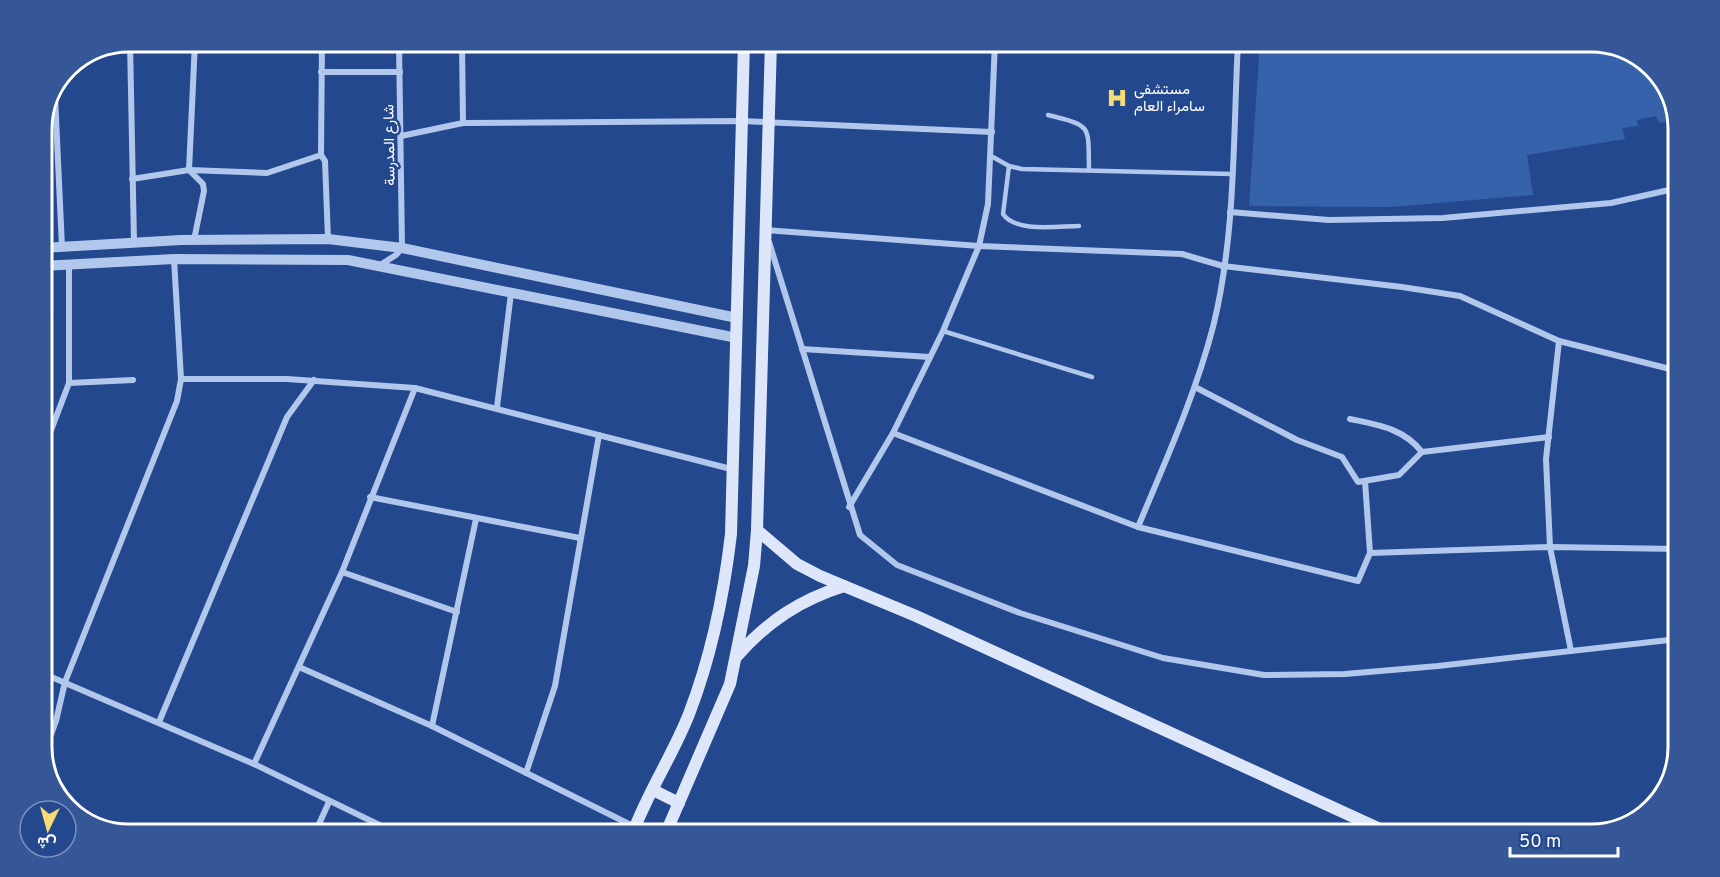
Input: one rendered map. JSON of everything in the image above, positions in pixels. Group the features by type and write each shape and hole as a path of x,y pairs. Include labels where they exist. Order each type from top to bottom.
{"main road":[{"path":"637,824 689,714 711,642 727,567 737,338 744,52"},
{"path":"670,824 722,705 736,657 754,566 757,530 757,462 771,52"},
{"path":"757,530 797,564 1368,824"},
{"path":"736,657 758,632 784,612 813,596 844,586"},
{"path":"653,790 679,803"}],"street":[{"path":"130,52 134,242"},
{"path":"194,240 203,184 189,170 195,52"},
{"path":"322,52 321,155 325,161 328,239"},
{"name":"شارع المدرسة","path":"399,52 402,248"},
{"path":"462,52 463,123"},
{"path":"849,507 893,434 943,331 979,246 988,204 994,52"},
{"path":"1138,527 1195,387 1213,326 1230,212 1238,52"},
{"path":"321,72 400,72"},
{"path":"56,108 62,247"},
{"path":"401,136 463,123 742,121 992,132"},
{"path":"132,179 189,170 267,173 321,155"},
{"path":"1230,212 1329,220 1443,218 1611,203 1667,190"},
{"path":"1667,368 1559,341 1460,296 1223,266 1182,254 979,246 765,229 849,507 860,535 897,565 1020,613 1163,658 1264,675 1345,674 1668,640"},
{"path":"53,247 194,240 328,239 402,248 737,318"},
{"path":"380,265 396,255 402,248"},
{"path":"53,265 174,259 321,258 380,265 737,338"},
{"path":"53,729 65,682 177,401 181,379 174,259"},
{"path":"53,425 69,383 69,264"},
{"path":"497,407 511,293"},
{"path":"1559,341 1546,459 1550,547 1571,651"},
{"path":"802,349 930,357"},
{"path":"181,379 235,377 314,380 415,388 497,407 731,469"},
{"path":"69,383 133,380"},
{"path":"159,722 287,417 314,380"},
{"path":"1195,387 1297,440 1342,457 1358,482 1399,475 1422,452 1549,437"},
{"path":"254,764 342,573 370,497 415,388"},
{"path":"1350,419 1395,429 1412,439 1422,452"},
{"path":"893,434 1138,527 1358,581 1370,553 1365,481"},
{"path":"526,773 555,686 599,435"},
{"path":"370,497 580,538"},
{"path":"432,726 476,519"},
{"path":"1370,553 1550,547 1668,549"},
{"path":"342,573 457,612"},
{"path":"299,667 432,726 621,824"},
{"path":"53,678 254,764 376,824"},
{"path":"319,824 329,802"}],"lane":[{"path":"1048,114 1081,123 1089,132 1089,170"},
{"path":"991,156 1009,166 1232,174"},
{"path":"1009,166 1003,214 1007,220 1018,225 1079,226"},
{"path":"943,331 1092,377"}],"shaded area":[{"path":"1259,52 1600,53 1624,60 1641,72 1660,96 1666,115 1667,122 1659,123 1656,116 1637,120 1638,126 1622,128 1625,139 1527,155 1533,195 1391,207 1249,206"}],"place":[{"name":"مستشفى سامراء العام","path":"1117,98"}]}
